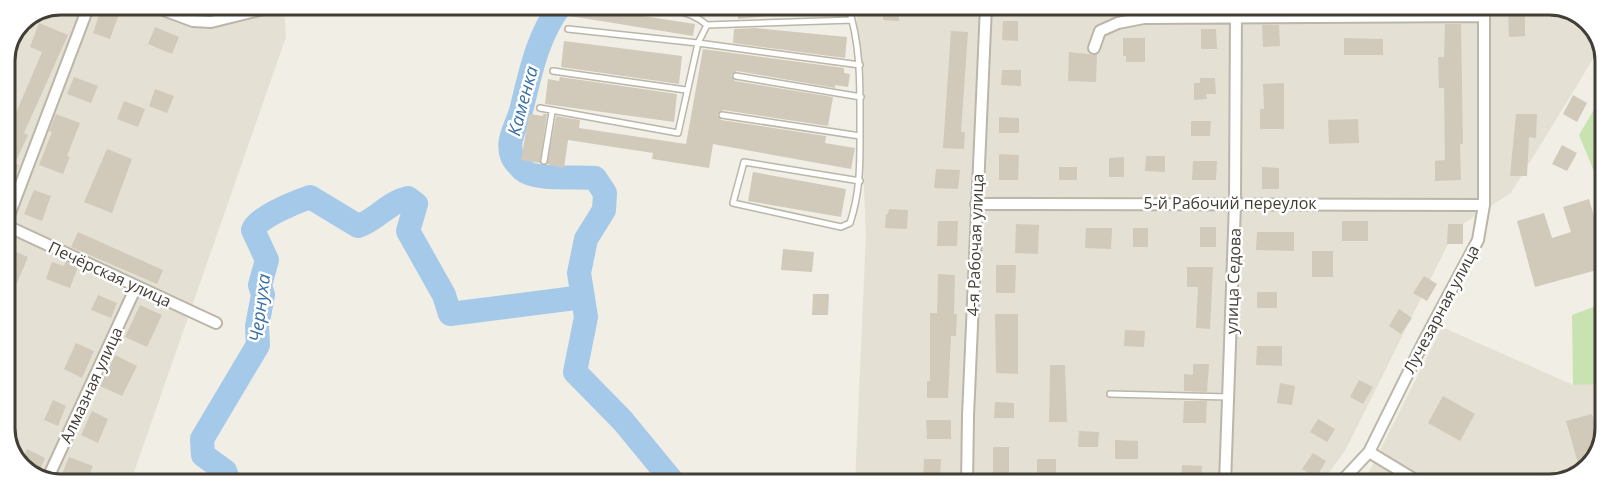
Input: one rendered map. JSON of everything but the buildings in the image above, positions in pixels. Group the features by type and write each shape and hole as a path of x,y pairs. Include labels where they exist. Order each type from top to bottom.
{"street":[{"path":"15,200 85,15"},
{"path":"177,15 193,21 211,22 239,15"},
{"name":"4-я Рабочая улица","path":"968,474 976,204 986,15"},
{"path":"1094,48 1100,31 1118,23 1144,18 1183,15"},
{"name":"улица Седова","path":"1225,474 1235,203 1236,15"},
{"name":"Лучезарная улица","path":"1348,474 1369,452 1423,343 1478,240 1484,205 1484,15"},
{"name":"5-й Рабочий переулок","path":"976,204 1484,205"},
{"name":"Печёрская улица","path":"15,231 216,323"},
{"name":"Алмазная улица","path":"51,472 136,287"},
{"path":"1369,452 1405,474"}],"lane":[{"path":"695,15 707,25 852,20"},
{"path":"851,15 857,34 861,97 860,181 858,198 850,223 842,227 733,203 744,162 860,181"},
{"path":"540,108 678,133 698,43 707,25"},
{"path":"568,29 698,43 860,65"},
{"path":"553,71 687,90"},
{"path":"736,76 861,97"},
{"path":"544,161 552,112"},
{"path":"722,115 860,136"},
{"path":"1110,394 1229,397"}],"shaded area":[{"path":"61,15 285,15 286,37 133,474 61,474 38,468 21,451 15,431 15,61 18,43 28,28 35,23 43,18"},
{"path":"856,15 1549,15 1567,18 1575,23 1592,43 1595,56 1511,193 1456,228 1346,449 1328,474 855,474 866,234"},
{"path":"1442,327 1573,385 1595,384 1595,428 1592,446 1582,461 1564,472 1549,474 1368,474"}],"green space":[{"path":"1595,108 1595,174 1579,135"},
{"path":"1595,306 1595,384 1573,385 1572,315"}],"waterway":[{"name":"Каменка","path":"554,15 535,56 521,111 511,139 510,150 515,161 529,173 547,177 595,178 605,193 604,210 586,239 579,273 586,317 575,372 623,421 667,474"},
{"name":"Чернуха","path":"226,474 203,455 202,439 258,345 257,326 263,295 260,285 267,260 253,230 262,220 278,210 310,197 358,226 371,220 394,203 408,198 416,204 408,231 444,295 450,314 583,297"}]}
